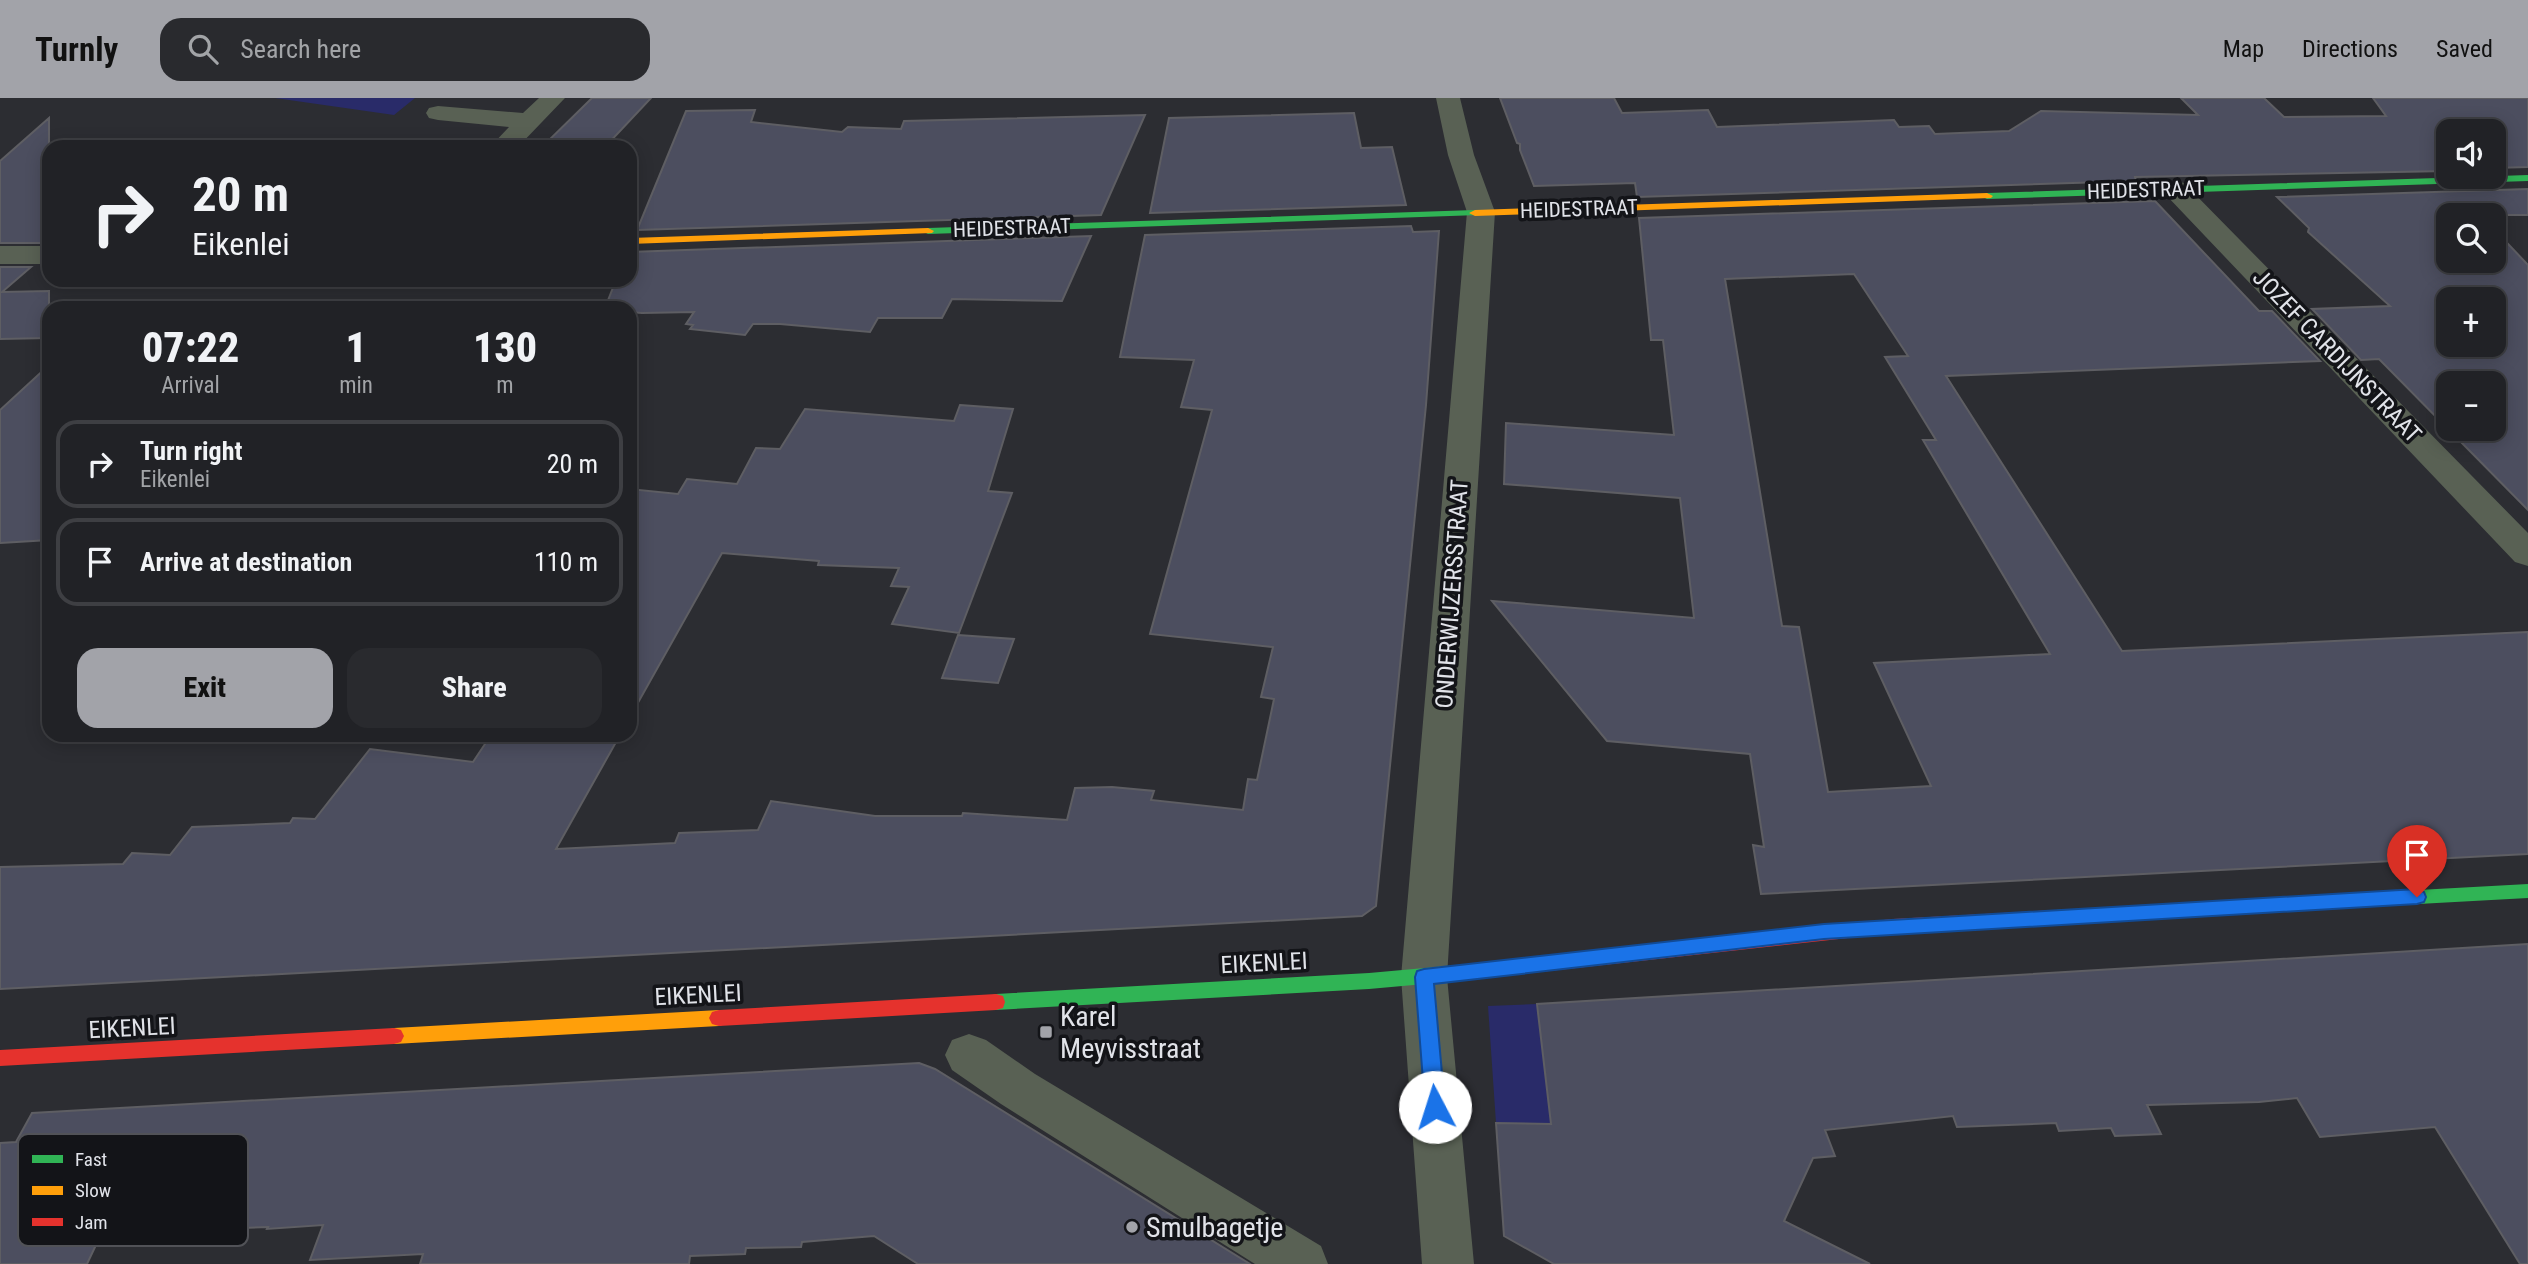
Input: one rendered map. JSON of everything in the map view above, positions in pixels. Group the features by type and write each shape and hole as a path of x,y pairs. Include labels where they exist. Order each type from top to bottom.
{"street":[{"path":"510,140 553,98"},
{"path":"1448,98 1461,155 1481,212"},
{"path":"412,118 446,106 530,121"},
{"name":"HEIDESTRAAT","path":"637,241 2528,178"},
{"name":"JOZEF CARDIJNSTRAAT","path":"2175,189 2528,554"},
{"name":"ONDERWIJZERSSTRAAT","path":"1448,1264 1424,977 1481,212"},
{"path":"0,255 42,255"},
{"name":"EIKENLEI","path":"0,1058 1424,977 1865,928 2528,891"},
{"path":"969,1055 1018,1089 1302,1264"}],"shaded area":[{"path":"275,98 415,98 394,115"},
{"path":"1537,1004 1551,1124 1496,1123 1488,1006"}],"building":[{"path":"592,98 651,98 612,140 549,140"},
{"path":"1500,98 1614,98 1622,113 1708,110 1717,127 1894,120 1899,127 1929,126 1935,134 2009,131 2041,111 2198,115 2181,98 2264,98 2284,117 2386,116 2373,98 2528,98 2528,167 2506,168 2506,119 2436,119 2436,171 2135,177 2136,181 1637,197 1635,183 1534,186 1520,144 1517,143"},
{"path":"755,110 751,122 842,132 848,127 901,129 904,121 1145,115 1101,215 637,230 686,111"},
{"path":"1354,113 1361,148 1392,147 1406,205 1150,213 1169,118"},
{"path":"49,118 49,140 42,140 42,243 0,243 0,161"},
{"path":"2528,189 2528,215 2506,215 2506,203 2436,203 2436,273 2506,273 2506,242 2528,265 2528,510 2460,441 2506,441 2506,371 2436,371 2436,417 2379,359 2361,360 2312,309 2390,306 2308,232 2309,228 2277,197"},
{"path":"2155,201 2259,311 2272,311 2320,361 1946,376 2122,651 2528,632 2528,854 1761,894 1753,845 1764,847 1750,754 1607,741 1492,601 1694,618 1680,498 1504,484 1506,423 1674,435 1663,340 1651,340 1639,218","holes":["1854,274 1908,356 1885,357 1936,440 1923,440 2050,654 1874,663 1931,786 1828,792 1799,627 1782,626 1725,279"]},
{"path":"1411,226 1413,232 1439,231 1426,405 1376,906 1362,916 0,989 0,867 123,864 132,853 170,855 192,827 290,823 293,818 315,819 370,749 473,762 486,742 616,742 556,849 675,843 679,833 758,830 771,801 875,816 962,816 963,813 1067,820 1075,788 1112,787 1154,791 1151,800 1243,810 1248,779 1257,780 1274,699 1261,697 1273,647 1150,634 1212,410 1181,407 1194,360 1120,357 1145,235"},
{"path":"1091,236 1062,301 952,299 942,318 878,318 870,332 753,324 745,335 690,329 693,325 686,324 694,312 637,313 637,301 608,301 613,287 637,287 637,252"},
{"path":"0,267 31,267 2,292 49,291 49,301 42,301 42,338 0,339"},
{"path":"42,371 42,540 0,543 0,410"},
{"path":"960,405 1013,409 988,491 1012,493 959,633 892,624 909,587 891,586 899,568 818,565 819,561 722,553 637,705 637,490 678,494 687,479 737,484 756,448 780,449 805,409 954,421"},
{"path":"958,635 1014,639 998,683 942,678"},
{"path":"2528,944 2528,1264 2520,1264 2435,1127 2320,1137 2297,1098 2259,1102 2147,1105 2161,1134 2115,1136 2111,1128 2059,1131 2056,1123 1957,1127 1953,1116 1825,1130 1835,1156 1813,1158 1784,1221 1870,1264 1554,1264 1504,1236 1496,1123 1551,1124 1537,1004"},
{"path":"919,1063 935,1069 1250,1264 918,1264 874,1236 802,1242 801,1247 746,1248 745,1254 690,1256 689,1264 420,1264 423,1254 310,1260 323,1225 248,1228 248,1134 20,1134 32,1113"},
{"path":"18,1138 18,1246 96,1246 87,1264 0,1264 0,1143 16,1142"}],"traffic: fast":[{"path":"1987,196 2528,178"},
{"path":"928,231 1475,213"},
{"path":"2056,917 2528,891"},
{"path":"996,1002 1369,981 1458,973"}],"traffic: slow":[{"path":"1475,213 1987,196"},
{"path":"637,241 928,231"},
{"path":"394,1036 719,1018"}],"traffic: jam":[{"path":"1458,973 1893,926 2056,917"},
{"path":"719,1018 996,1002"},
{"path":"0,1058 394,1036"}],"place":[{"name":"Karel Meyvisstraat","path":"1046,1032"},
{"name":"Smulbagetje","path":"1132,1227"}],"route":[{"path":"1435,1107 1424,977 1824,931 2417,897"}]}
